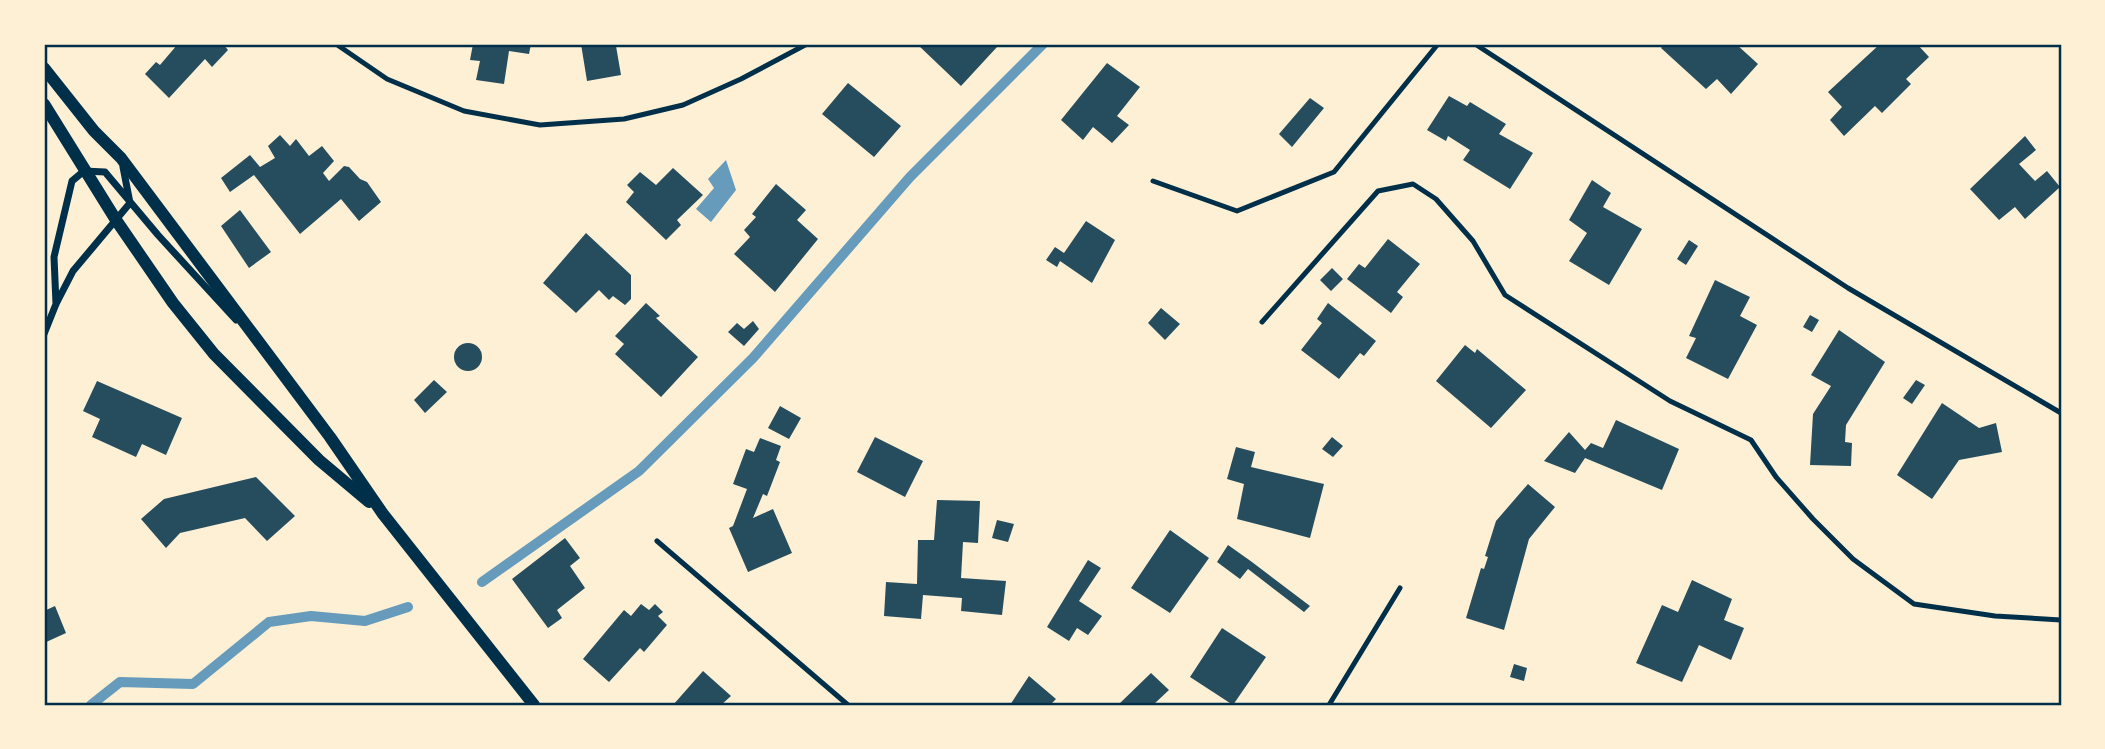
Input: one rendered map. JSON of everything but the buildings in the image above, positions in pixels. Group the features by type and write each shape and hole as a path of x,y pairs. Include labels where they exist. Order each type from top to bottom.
{"street":[{"path":"44,68 94,131 121,158 330,437 383,514 534,705"},
{"path":"44,104 116,220 173,303 214,354 319,460 383,514"},
{"path":"44,334 55,304 73,271 130,203 121,158"},
{"path":"55,304 54,257 72,181 84,171 105,172 191,273 257,341"}],"lane":[{"path":"336,44 387,79 464,111 540,125 624,119 683,104 741,79 807,44"},
{"path":"1153,181 1237,211 1334,172 1438,44"},
{"path":"1475,44 1848,288 2061,413"},
{"path":"1262,322 1378,191 1413,184 1436,199 1473,241 1505,295 1670,401 1751,440 1776,477 1813,519 1853,559 1914,604 1995,615 2061,620"},
{"path":"657,541 848,705"},
{"path":"1329,705 1400,588"}],"water":[{"path":"726,160 736,190 711,222 696,209 714,188 708,179"}],"waterway":[{"path":"482,582 639,471 753,358 910,177 1043,44"},
{"path":"91,705 120,682 193,684 269,622 311,616 365,621 408,607"}]}
